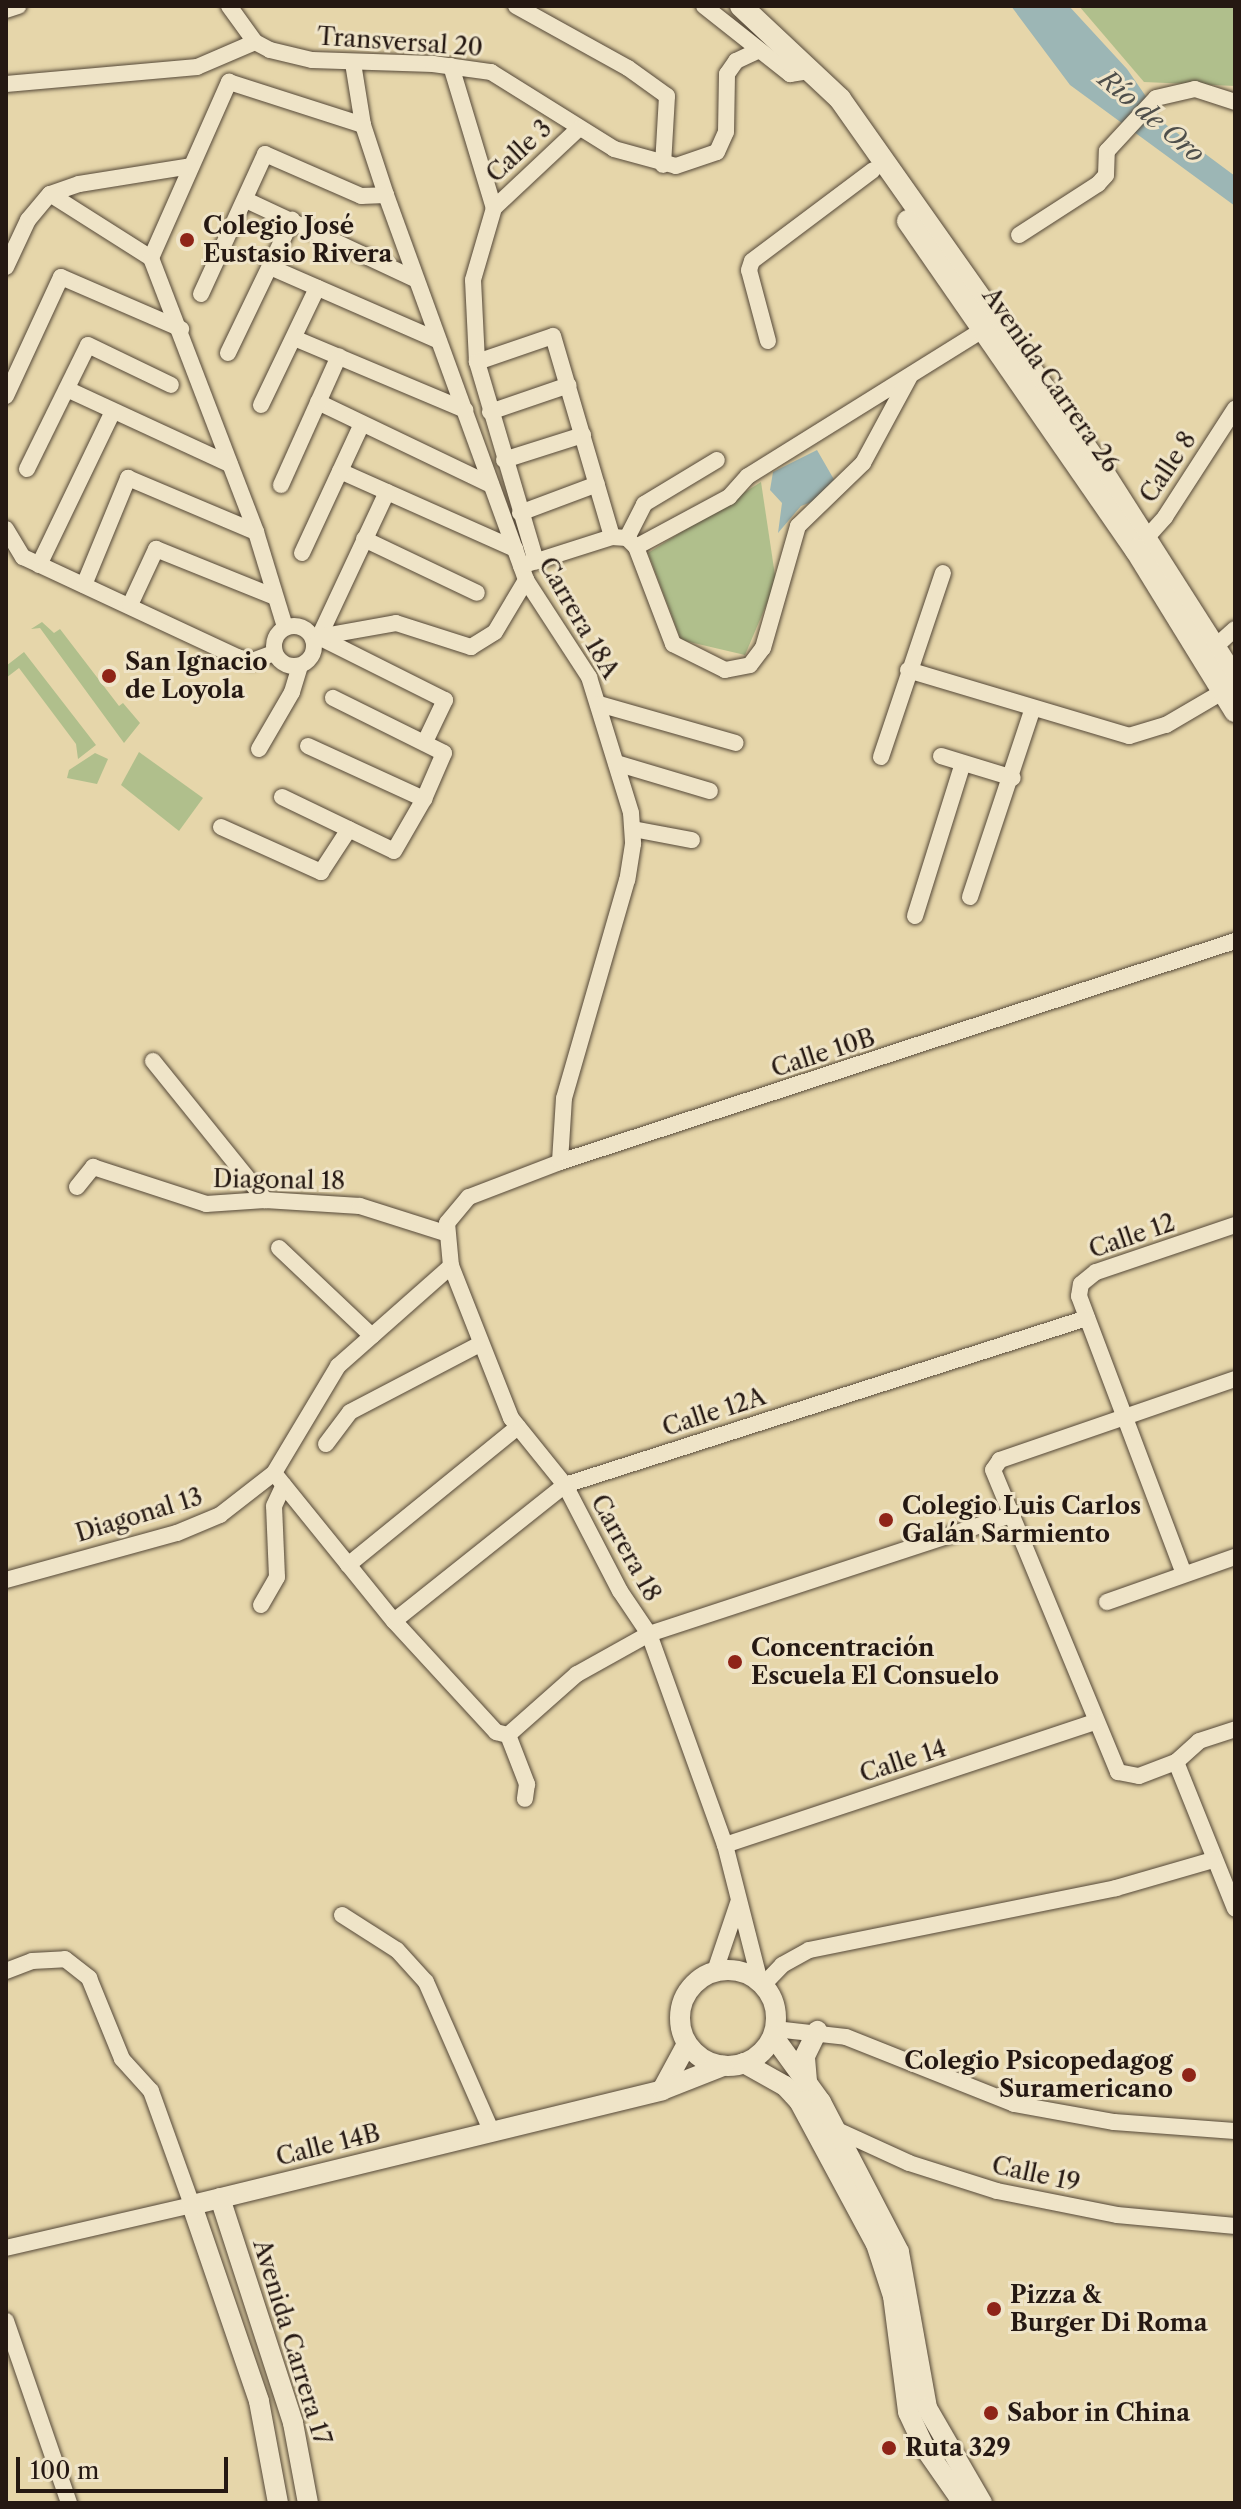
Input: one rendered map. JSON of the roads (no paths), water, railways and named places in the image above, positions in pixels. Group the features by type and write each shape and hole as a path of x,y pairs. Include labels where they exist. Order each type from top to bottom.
{"main road":[{"name":"Avenida Carrera 26","path":"741,6 758,14 814,77 840,99 1142,544 1231,694"},
{"name":"Avenida Carrera 26","path":"814,77 828,105 983,330 1216,646 1231,694"}],"street":[{"path":"6,10 18,6"},
{"path":"6,84 197,67 255,42 229,6"},
{"path":"516,6 628,68 667,96 663,165"},
{"path":"704,6 757,51 790,74 814,77"},
{"name":"Transversal 20","path":"255,42 289,56 353,63 451,66 506,79 578,129 614,149 663,165 690,165 717,152 726,132 727,74 736,61 757,51"},
{"name":"Carrera 18A","path":"353,63 363,125 415,279 491,485 524,564 579,659 599,704 633,829 627,880 564,1098 560,1162"},
{"path":"316,638 396,623 471,647 495,632 524,564 520,513 477,362 473,280 494,208 451,66"},
{"path":"151,258 229,82 363,125"},
{"path":"1019,235 1098,184 1106,175 1107,151 1156,98 1195,89 1235,102"},
{"name":"Calle 3","path":"494,208 578,129"},
{"path":"201,294 267,153 361,196 386,195"},
{"path":"6,267 28,220 50,194 79,184 191,166"},
{"path":"768,341 752,285 752,261 873,170"},
{"path":"50,194 151,258 181,329 256,532 285,627"},
{"path":"246,200 415,279"},
{"path":"228,353 292,220"},
{"path":"270,267 439,341"},
{"path":"6,396 61,277 181,329"},
{"path":"261,405 317,288"},
{"path":"340,471 387,492 524,564 625,541 729,497 748,476 983,330"},
{"path":"477,362 553,336 597,484 673,644 725,670 750,665 763,648 798,526 863,463 909,378"},
{"path":"294,338 465,410"},
{"path":"27,469 88,345 171,385"},
{"path":"281,485 339,356"},
{"path":"490,412 569,385"},
{"path":"67,389 112,413 229,464"},
{"path":"318,402 491,485"},
{"name":"Calle 8","path":"1142,544 1235,409"},
{"path":"39,565 112,413"},
{"path":"302,553 362,424"},
{"path":"504,460 583,435"},
{"path":"625,541 632,519 644,504 717,460"},
{"path":"84,585 128,478 256,532"},
{"path":"520,513 597,484"},
{"path":"259,749 292,692 300,666 314,652 316,638 387,492"},
{"path":"6,529 18,555 237,657 252,661 274,653"},
{"path":"364,539 477,593"},
{"path":"130,605 156,549 275,597"},
{"path":"881,757 943,573"},
{"path":"285,627 301,627 316,638 445,700 425,742"},
{"path":"285,627 274,641 274,653 287,666 300,666"},
{"path":"1216,646 1235,629"},
{"path":"908,670 1129,736 1166,725 1231,694"},
{"path":"282,797 396,851 424,799 444,755 425,742 333,698"},
{"path":"599,704 736,743"},
{"path":"970,897 1013,778 1033,708"},
{"path":"308,746 424,799"},
{"path":"941,756 1013,778"},
{"path":"616,763 710,791"},
{"path":"915,916 963,763"},
{"path":"221,827 321,872 349,829"},
{"path":"633,829 692,840"},
{"name":"Calle 10B","path":"445,1233 452,1212 469,1197 560,1162 1235,941"},
{"path":"153,1061 265,1200"},
{"name":"Diagonal 18","path":"77,1187 93,1167 206,1204 265,1200 360,1206 445,1233"},
{"name":"Calle 12","path":"1184,1574 1127,1416 1079,1296 1087,1277 1235,1225"},
{"name":"Carrera 18","path":"445,1233 451,1266 478,1345 518,1427 565,1485 620,1591 649,1634 725,1845 762,1983"},
{"path":"279,1248 372,1336"},
{"path":"261,1605 277,1577 274,1506 279,1479 329,1377 451,1266"},
{"name":"Calle 12A","path":"394,1621 565,1485 1087,1318"},
{"path":"326,1444 350,1412 478,1345"},
{"path":"1235,1379 1000,1460 993,1470 1111,1763 1128,1777 1176,1762 1199,1741 1235,1729"},
{"path":"348,1565 518,1427"},
{"path":"279,1479 394,1621 496,1732 508,1735"},
{"name":"Diagonal 13","path":"6,1580 200,1525 279,1479"},
{"path":"508,1735 577,1674 649,1634 1010,1515"},
{"path":"1107,1602 1235,1557"},
{"name":"Calle 14","path":"725,1845 1095,1722"},
{"path":"508,1735 527,1784 525,1799"},
{"path":"1176,1762 1235,1909"},
{"path":"762,1983 782,1965 809,1950 1116,1888 1213,1860"},
{"path":"715,1971 738,1901"},
{"path":"342,1915 397,1950 426,1982 492,2132"},
{"path":"6,1971 41,1959 65,1959 89,1978 122,2059 151,2091 192,2205"},
{"path":"715,1971 744,1972 762,1983 775,2005 774,2032 762,2052 744,2063 723,2066 702,2059 687,2044 679,2023 682,2001 695,1982 715,1971"},
{"path":"774,2032 817,2031 868,2044 1014,2104 1114,2122 1235,2131"},
{"path":"807,2081 805,2056 817,2031"},
{"path":"774,2032 837,2130 904,2266 932,2423 982,2503"},
{"path":"662,2090 687,2044"},
{"path":"744,2063 785,2086 799,2101 876,2244 893,2296 908,2412 924,2447 959,2502"},
{"name":"Calle 14B","path":"6,2248 662,2090 723,2066"},
{"name":"Calle 19","path":"837,2130 909,2163 997,2191 1117,2215 1235,2226"},
{"name":"Avenida Carrera 17","path":"220,2198 293,2423 308,2503"},
{"name":"Avenida Carrera 17","path":"192,2205 259,2401 278,2503"},
{"path":"6,2321 69,2503"}],"water":[{"name":"Río de Oro","path":"1011,6 1069,6 1127,69 1165,124 1235,176 1235,206 1070,85"},
{"path":"817,450 836,483 824,497 801,506 778,533 782,503 770,490 773,472"}],"place":[{"name":"Colegio José Eustasio Rivera","path":"187,240"},
{"name":"San Ignacio de Loyola","path":"109,676"},
{"name":"Colegio Luis Carlos Galán Sarmiento","path":"886,1520"},
{"name":"Concentración Escuela El Consuelo","path":"735,1662"},
{"name":"Colegio Psicopedagog Suramericano","path":"1189,2075"},
{"name":"Pizza & Burger Di Roma","path":"994,2309"},
{"name":"Sabor in China","path":"991,2413"},
{"name":"Ruta 329","path":"889,2448"}]}
